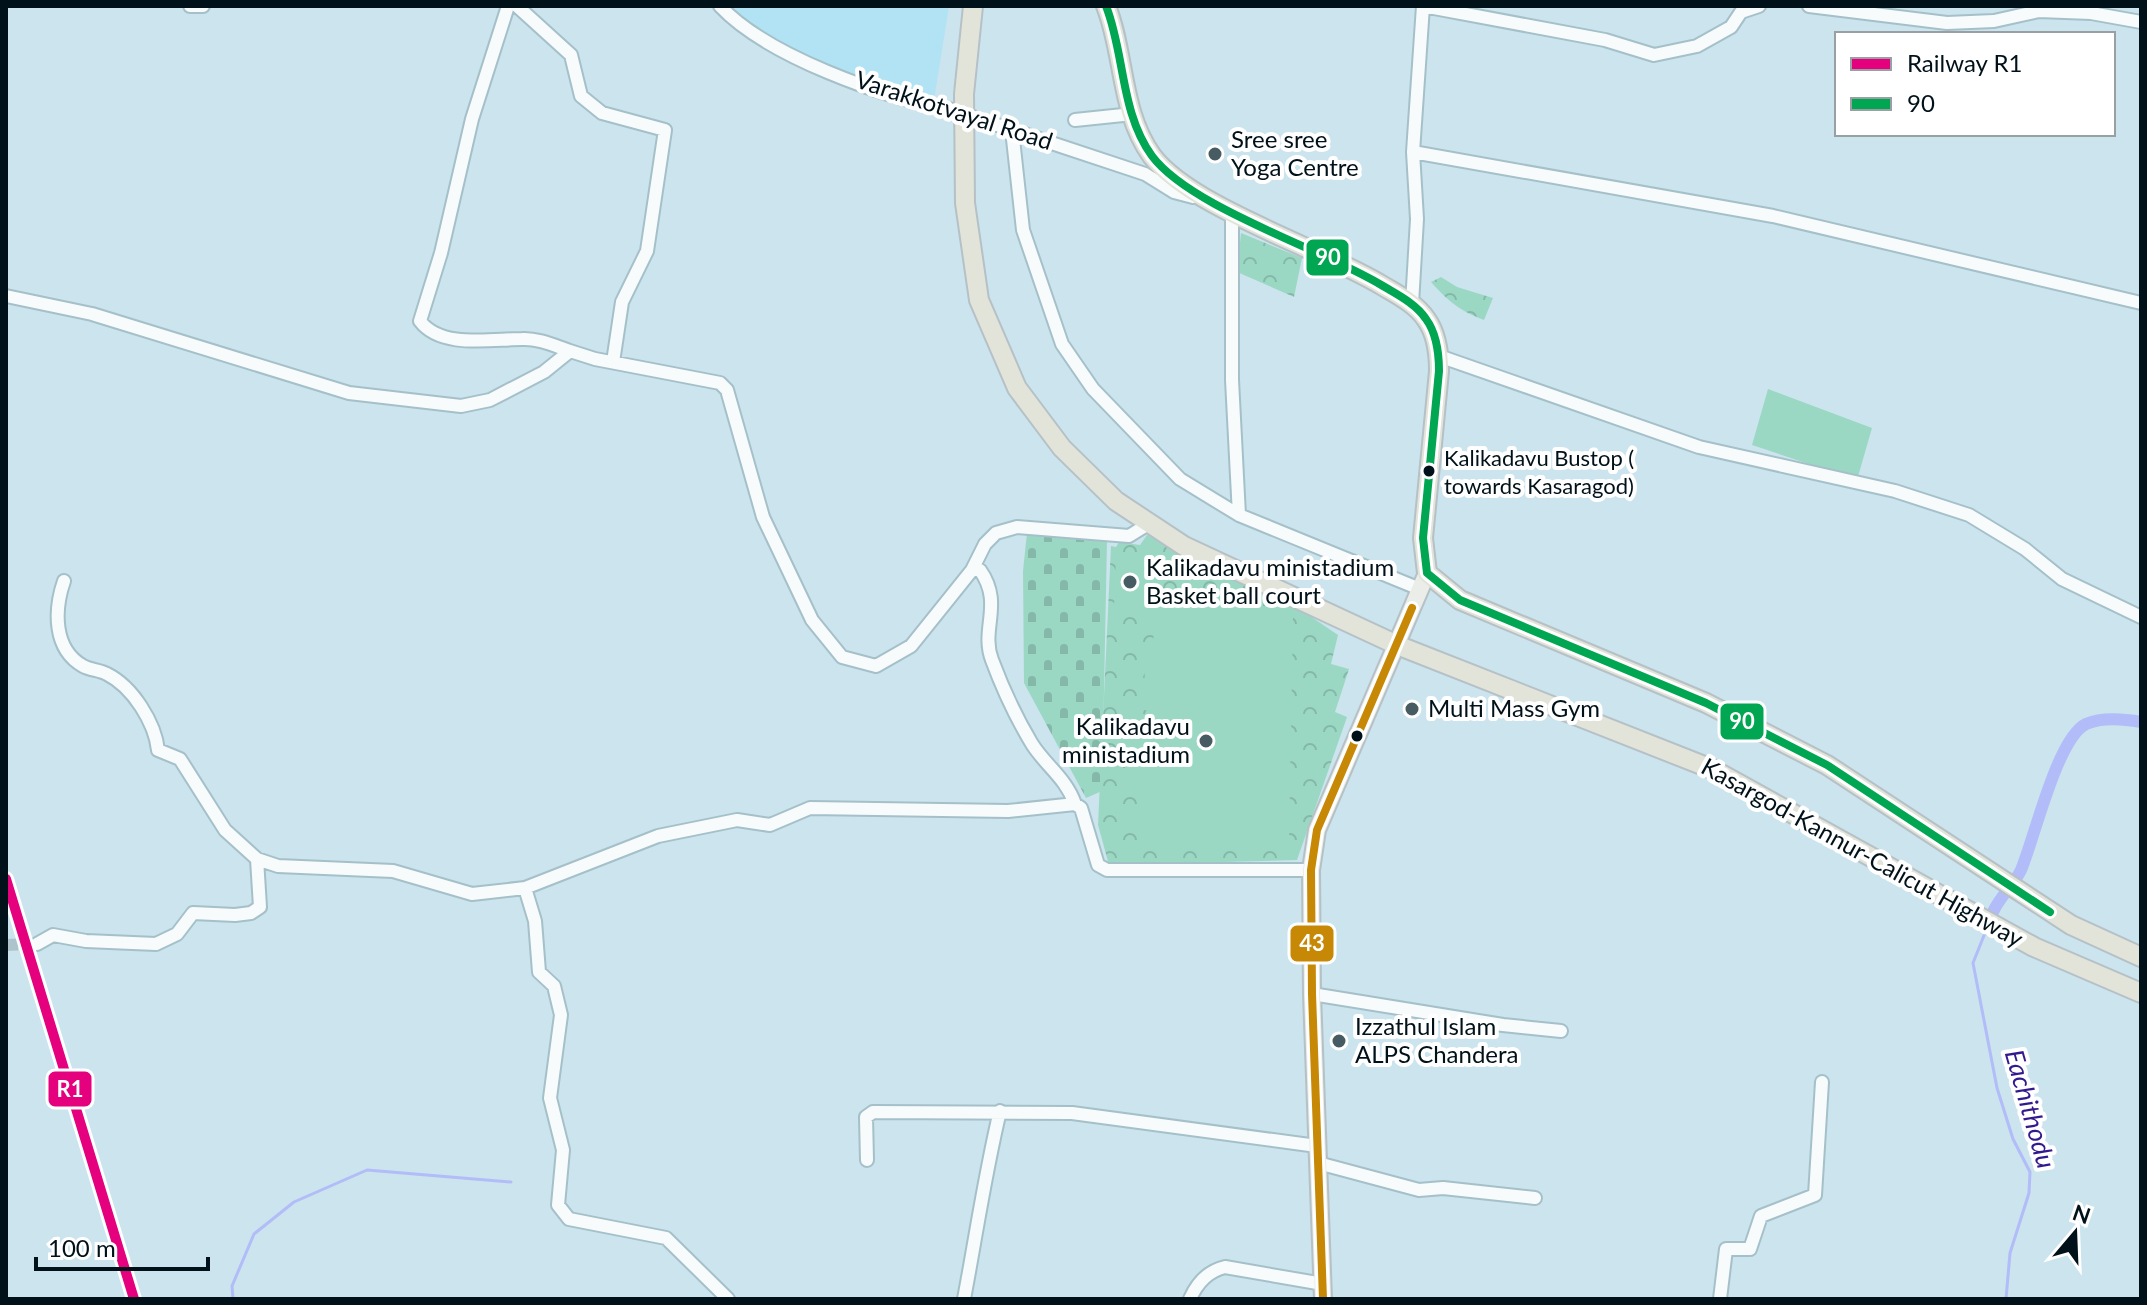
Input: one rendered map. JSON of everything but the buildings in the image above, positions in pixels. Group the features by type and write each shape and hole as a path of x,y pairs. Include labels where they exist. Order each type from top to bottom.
{"highway":[{"name":"Kasargod-Kannur-Calicut Highway","path":"973,6 965,114 965,203 979,300 1017,388 1062,448 1116,501 1184,546 1397,645 1611,726 1712,769 2034,947 2141,993"},
{"path":"1106,6 1130,109 1153,157 1196,194 1352,267 1412,304 1427,319 1439,356 1423,538 1423,581"},
{"name":"Kasargod-Kannur-Calicut Highway","path":"1423,581 1460,600 1706,703 1827,765 1974,865 2071,925 2141,957"}],"main road":[{"path":"1323,1291 1312,994 1311,870 1317,830 1423,581"}],"street":[{"path":"190,6 203,6"},
{"path":"508,6 472,119 441,253 420,321 438,334 493,342 536,340 613,362 709,379 727,390 763,517 812,620 842,657 876,666 911,646 972,570 985,544 996,533 1017,527 1129,536 1150,523"},
{"path":"517,6 571,55 581,96 602,113 665,130 647,251 622,302 613,362"},
{"name":"Varakkotvayal Road","path":"720,6 737,24 762,41 813,65 922,104 965,114 1145,174 1174,192 1193,197 1196,194"},
{"path":"1412,304 1417,219 1413,152 1423,6 1605,40 1654,55 1697,46 1731,27 1741,12 1759,6"},
{"path":"1809,6 1947,23 1994,21 2039,11 2091,13 2141,22"},
{"path":"1075,120 1123,115 1130,109"},
{"path":"1012,130 1023,230 1062,344 1093,389 1180,479 1239,515 1423,581"},
{"path":"1413,152 1773,216 2141,303"},
{"path":"1232,211 1231,367 1239,515"},
{"path":"6,296 92,314 349,393 461,406 490,400 544,372 570,351"},
{"path":"1439,356 1699,447 1895,491 1969,515 2025,549 2062,579 2141,617"},
{"path":"972,570 980,570 993,598 987,644 994,666 1032,744 1060,774 1075,804 1081,808 1098,865 1107,870 1311,870"},
{"path":"64,581 58,600 59,631 64,650 83,667 108,674 135,702 156,732 158,750 180,759 225,830 257,859 278,866 393,871 472,894 525,888 658,836 737,820 770,825 810,808 1008,811 1075,804"},
{"path":"37,944 53,935 135,945 156,944 177,934 193,913 201,911 216,916 251,913 260,907 257,859"},
{"path":"525,888 535,921 539,972 554,986 561,1015 550,1098 563,1150 558,1205 569,1219 666,1238 728,1299"},
{"path":"1312,994 1503,1025 1561,1031"},
{"path":"1720,1299 1726,1249 1750,1249 1761,1216 1815,1195 1822,1082"},
{"path":"964,1299 978,1235 983,1180 1000,1111"},
{"path":"867,1160 866,1117 873,1112 1072,1113 1318,1154 1419,1190 1443,1188 1535,1198"},
{"path":"1190,1299 1196,1286 1217,1269 1225,1267 1323,1291"}],"shaded area":[{"path":"724,6 949,6 934,100 789,52"}],"green space":[{"path":"1241,233 1302,258 1294,297 1237,272"},
{"path":"1441,277 1457,287 1493,298 1484,320 1443,295 1431,282"},
{"path":"1768,389 1872,428 1857,480 1752,445"},
{"path":"1027,533 1107,541 1102,791 1086,798 1024,683 1023,571"},
{"path":"1147,535 1310,616 1338,635 1331,664 1349,669 1335,712 1347,717 1297,860 1109,865 1098,825 1111,546 1116,547 1119,542 1140,545"},
{"name":"Kalikadavu ministadium Basket ball court","path":"1116,555 1144,556 1145,610 1114,609"},
{"name":"Kalikadavu ministadium","path":"1153,615 1293,617 1289,843 1151,843 1150,824 1141,824 1142,771 1130,771 1130,767 1119,765 1122,713 1150,717 1149,711 1144,710 1145,660 1154,660"}],"waterway":[{"name":"Eachithodu","path":"1993,912 2021,870 2056,768 2075,733 2086,724 2099,720 2141,722"},
{"name":"Eachithodu","path":"1985,933 1973,963 1997,1088 2013,1139 2030,1172 2029,1193 2010,1253 2006,1299"},
{"path":"233,1299 232,1286 254,1234 294,1202 367,1170 511,1182"}],"tunnel":[{"path":"6,945 37,944"}],"rail line":[{"name":"R1","path":"6,879 134,1299"}],"transit line":[{"name":"90","path":"1106,6 1134,121 1152,156 1171,175 1226,210 1383,286 1412,304 1430,325 1437,344 1439,371 1423,538 1427,573 1460,600 1706,703 1827,765 2050,912"},
{"name":"43","path":"1323,1299 1312,994 1311,870 1317,830 1412,608"}],"place":[{"name":"Sree sree Yoga Centre","path":"1215,154"},
{"name":"Kalikadavu Bustop ( towards Kasaragod)","path":"1429,471"},
{"name":"Kalikadavu ministadium Basket ball court","path":"1130,582"},
{"name":"Multi Mass Gym","path":"1412,709"},
{"name":"Kalikadavu ministadium","path":"1206,741"},
{"name":"Izzathul Islam ALPS Chandera","path":"1339,1041"}]}
